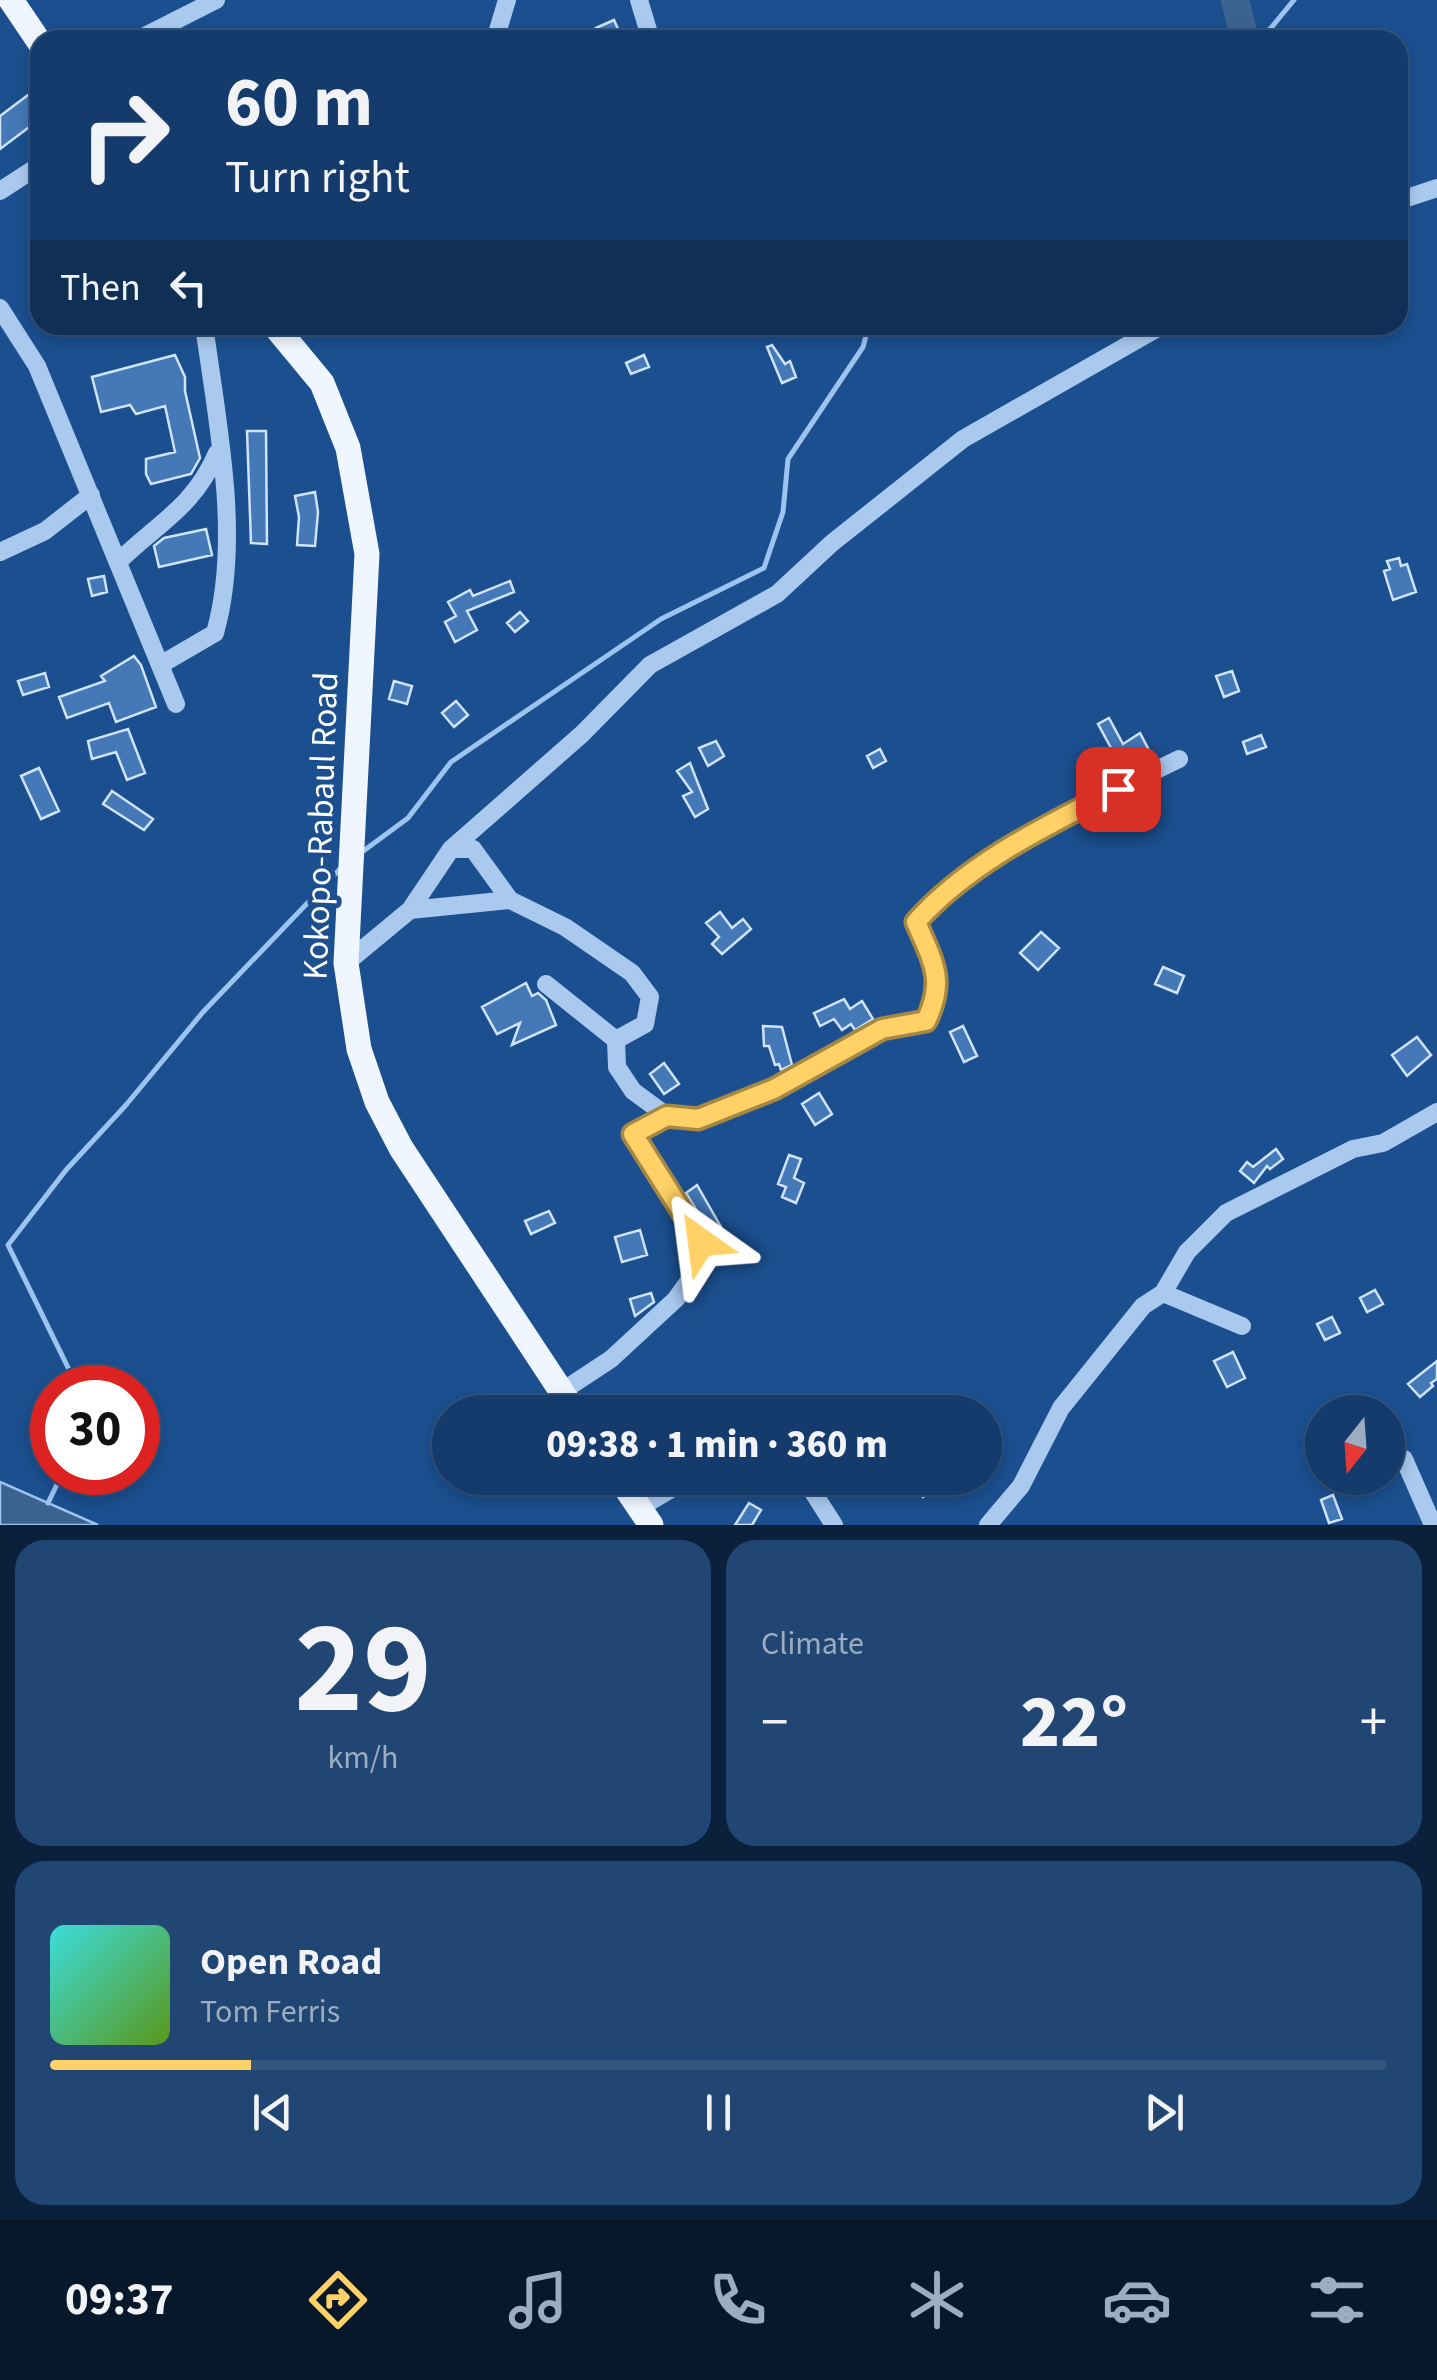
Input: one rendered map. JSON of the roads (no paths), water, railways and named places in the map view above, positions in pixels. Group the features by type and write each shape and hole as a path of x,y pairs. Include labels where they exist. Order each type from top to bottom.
{"main road":[{"path":"11,0 31,30"},
{"name":"Kokopo-Rabaul Road","path":"282,335 322,383 348,448 367,554 346,964 358,1050 377,1102 421,1180 563,1395"},
{"path":"631,1495 646,1517"}],"street":[{"path":"156,30 216,0"},
{"path":"498,30 508,0"},
{"path":"639,0 648,30"},
{"path":"0,191 30,172"},
{"path":"1408,198 1437,188"},
{"path":"0,308 37,366 176,704"},
{"path":"160,665 215,633 223,605 225,510 217,409 206,335"},
{"path":"346,964 410,910 451,850 582,734 650,665 777,594 832,544 963,439 1145,335"},
{"path":"118,562 189,502 206,480 219,449"},
{"path":"0,552 45,531 91,495"},
{"path":"546,984 616,1040 617,1067 633,1091 667,1116 698,1119 774,1089 882,1029 926,1021 938,996 934,962 916,922 928,909 976,870 1056,820 1179,759"},
{"path":"451,850 472,849 510,900 565,926 632,973 650,996 645,1024 616,1040"},
{"path":"410,910 510,900"},
{"path":"988,1525 1020,1486 1061,1408 1144,1306 1163,1293 1187,1252 1226,1213 1353,1149 1383,1143 1437,1112"},
{"path":"575,1395 676,1299 693,1274 701,1242 633,1134 667,1116"},
{"path":"1163,1293 1242,1326"},
{"path":"1405,1461 1433,1525"},
{"path":"646,1517 671,1495"},
{"path":"815,1495 834,1525"}],"water":[{"path":"0,1482 98,1525 0,1525"}],"waterway":[{"path":"1235,0 1242,30"},
{"path":"1269,30 1294,0"},
{"path":"362,852 408,818 451,762 661,619 764,568 783,512 788,459 863,347 866,335"},
{"path":"67,1365 8,1245 66,1170 203,1012 341,868"},
{"path":"48,1503 52,1495"}]}
